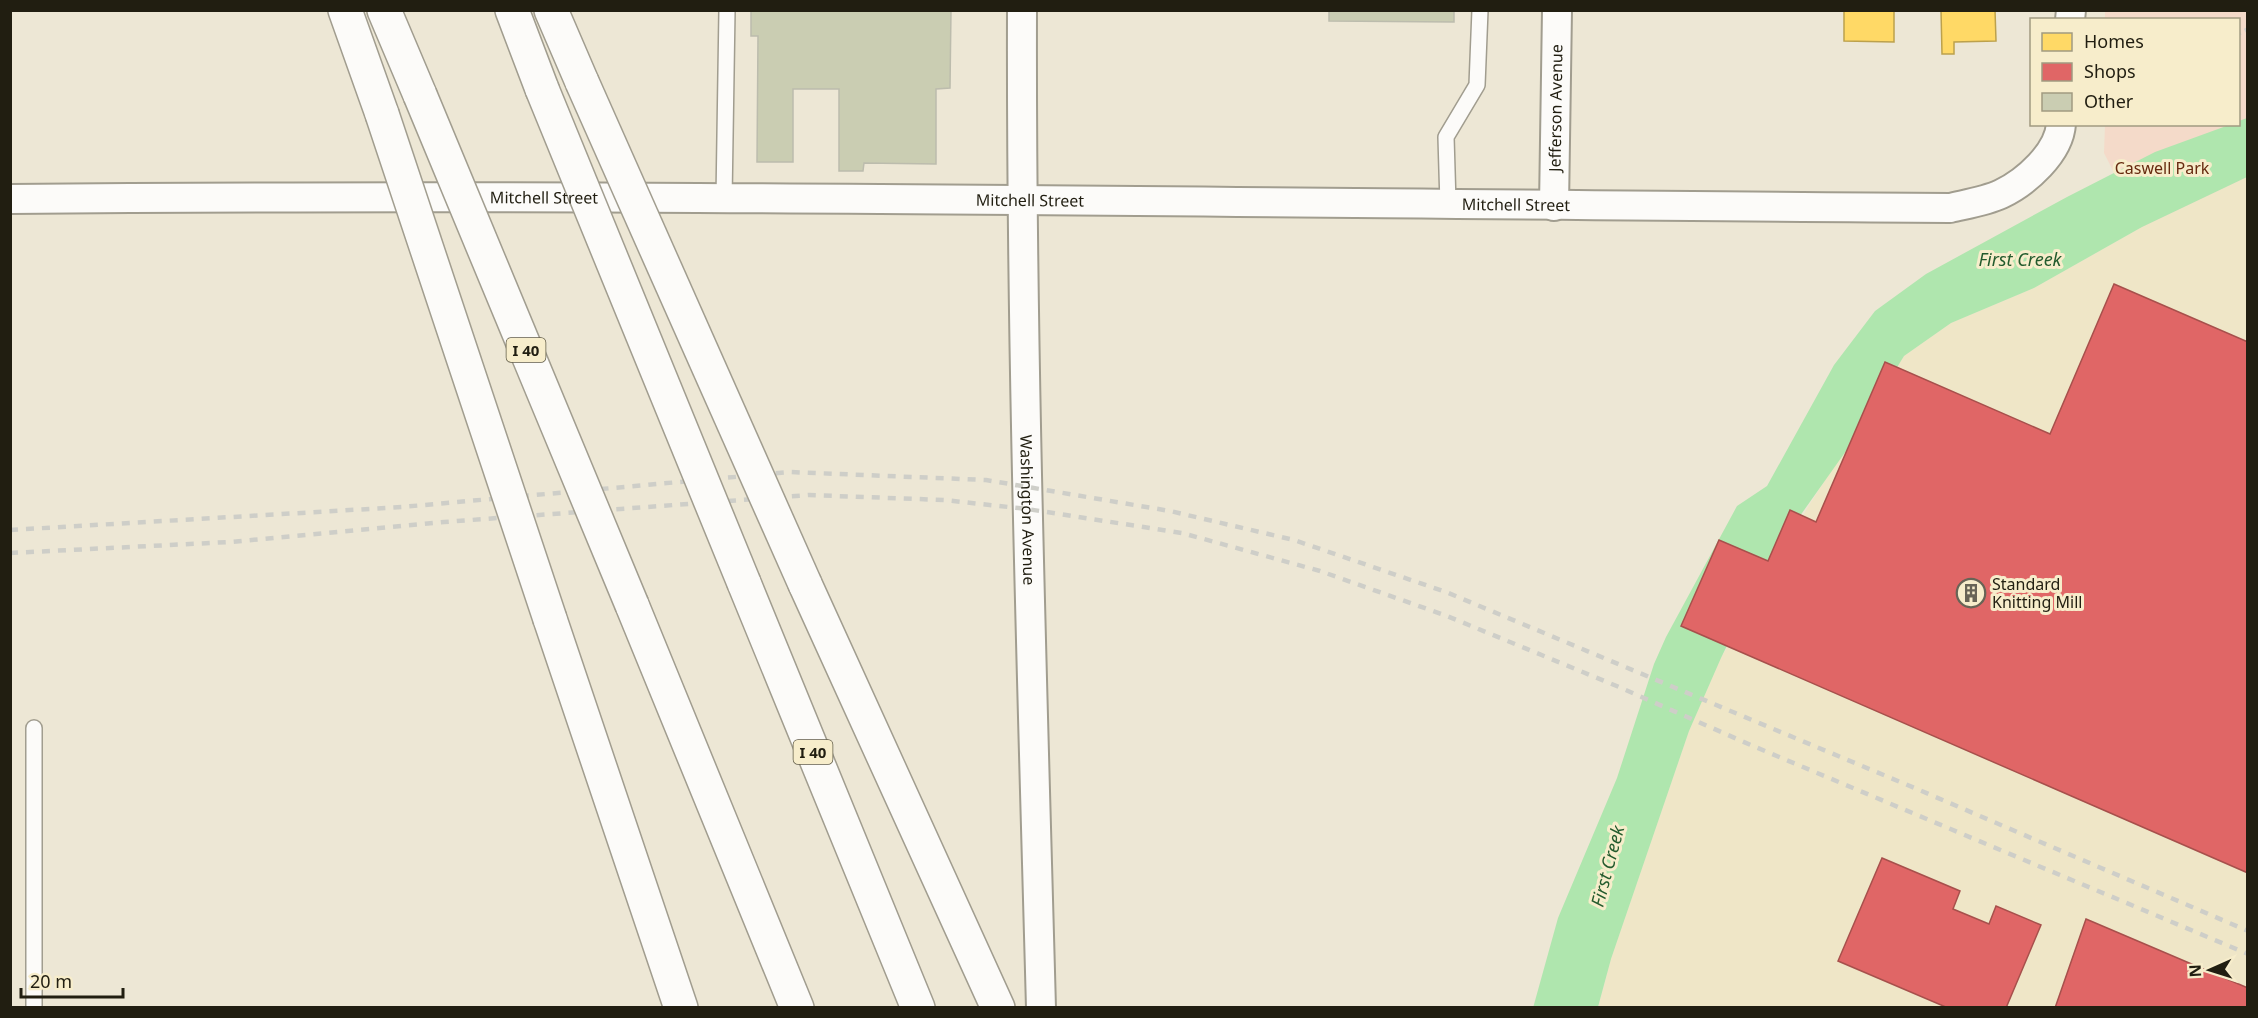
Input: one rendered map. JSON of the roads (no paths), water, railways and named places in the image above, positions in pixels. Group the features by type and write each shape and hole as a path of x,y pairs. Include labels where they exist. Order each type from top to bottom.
{"highway":[{"path":"345,10 382,114 681,1008"},
{"name":"I 40","path":"384,10 797,1008"},
{"name":"I 40","path":"512,10 542,89 918,1008"},
{"path":"551,10 805,584 998,1008"}],"street":[{"name":"Washington Avenue","path":"1022,10 1021,200 1041,1008"},
{"name":"Jefferson Avenue","path":"1554,206 1557,10"},
{"name":"Mitchell Street","path":"10,199 1021,200 1950,208 2001,194 2039,167 2060,137 2061,126"}],"lane":[{"path":"724,199 727,10"},
{"path":"1448,204 1446,136 1477,85 1480,10"},
{"path":"34,728 34,1008"}],"water":[{"name":"First Creek","path":"2247,118 2247,177 2142,227 2034,288 1951,323 1904,356 1846,451 1768,561 1721,658 1689,731 1611,959 1598,1007 1533,1008 1558,918 1617,778 1654,664 1666,637 1737,506 1767,486 1834,365 1875,311 1926,274 2067,197 2155,152 2226,126 2240,126 2240,121"}],"railway":[{"path":"10,530 402,507 790,472 986,480 1170,511 1294,540 1446,592 1917,789 2248,931"},
{"path":"10,553 230,542 444,522 809,495 944,500 1027,509 1182,533 1320,571 1447,616 2248,954"}],"place":[{"name":"Standard Knitting Mill","path":"1971,593"}],"park label":[{"name":"Caswell Park","path":"2162,168"}]}
